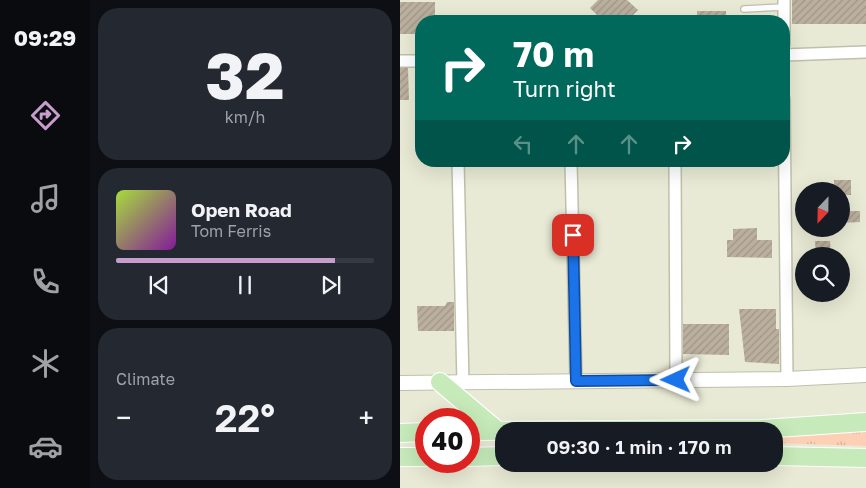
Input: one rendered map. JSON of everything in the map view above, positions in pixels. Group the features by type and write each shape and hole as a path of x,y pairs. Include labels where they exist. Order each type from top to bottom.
{"highway":[{"path":"440,382 495,428"},
{"path":"783,428 866,422"},
{"path":"480,431 495,431"},
{"path":"400,432 415,432"},
{"path":"480,457 495,456"},
{"path":"783,456 866,458"},
{"path":"400,457 415,457"}],"street":[{"path":"790,55 866,52"},
{"path":"400,61 415,61"},
{"path":"458,167 463,383"},
{"path":"571,167 576,381"},
{"path":"675,167 676,380"},
{"path":"785,167 788,379"},
{"path":"400,383 788,379 866,375"}],"lane":[{"path":"744,9 784,4"}],"green space":[{"path":"866,422 866,446 783,443 783,430"}],"building":[{"path":"598,0 627,0 638,10 633,15 597,15 590,8"},
{"path":"792,0 866,0 866,24 792,24"},
{"path":"400,2 435,2 435,15 415,15 415,34 400,34"},
{"path":"697,11 726,11 726,15 697,15"},
{"path":"400,68 408,68 409,100 400,100"},
{"path":"834,180 851,180 851,195 850,182 834,182"},
{"path":"850,211 860,211 860,222 850,223"},
{"path":"757,228 757,240 772,240 772,258 727,257 727,240 733,240 733,229"},
{"path":"815,241 830,241 830,247 815,247"},
{"path":"447,302 454,302 454,331 418,331 417,306 445,306"},
{"path":"739,309 776,309 776,329 779,329 779,364 745,362"},
{"path":"683,324 729,324 729,355 683,354"}],"route":[{"path":"573,235 576,381 676,380"}]}
